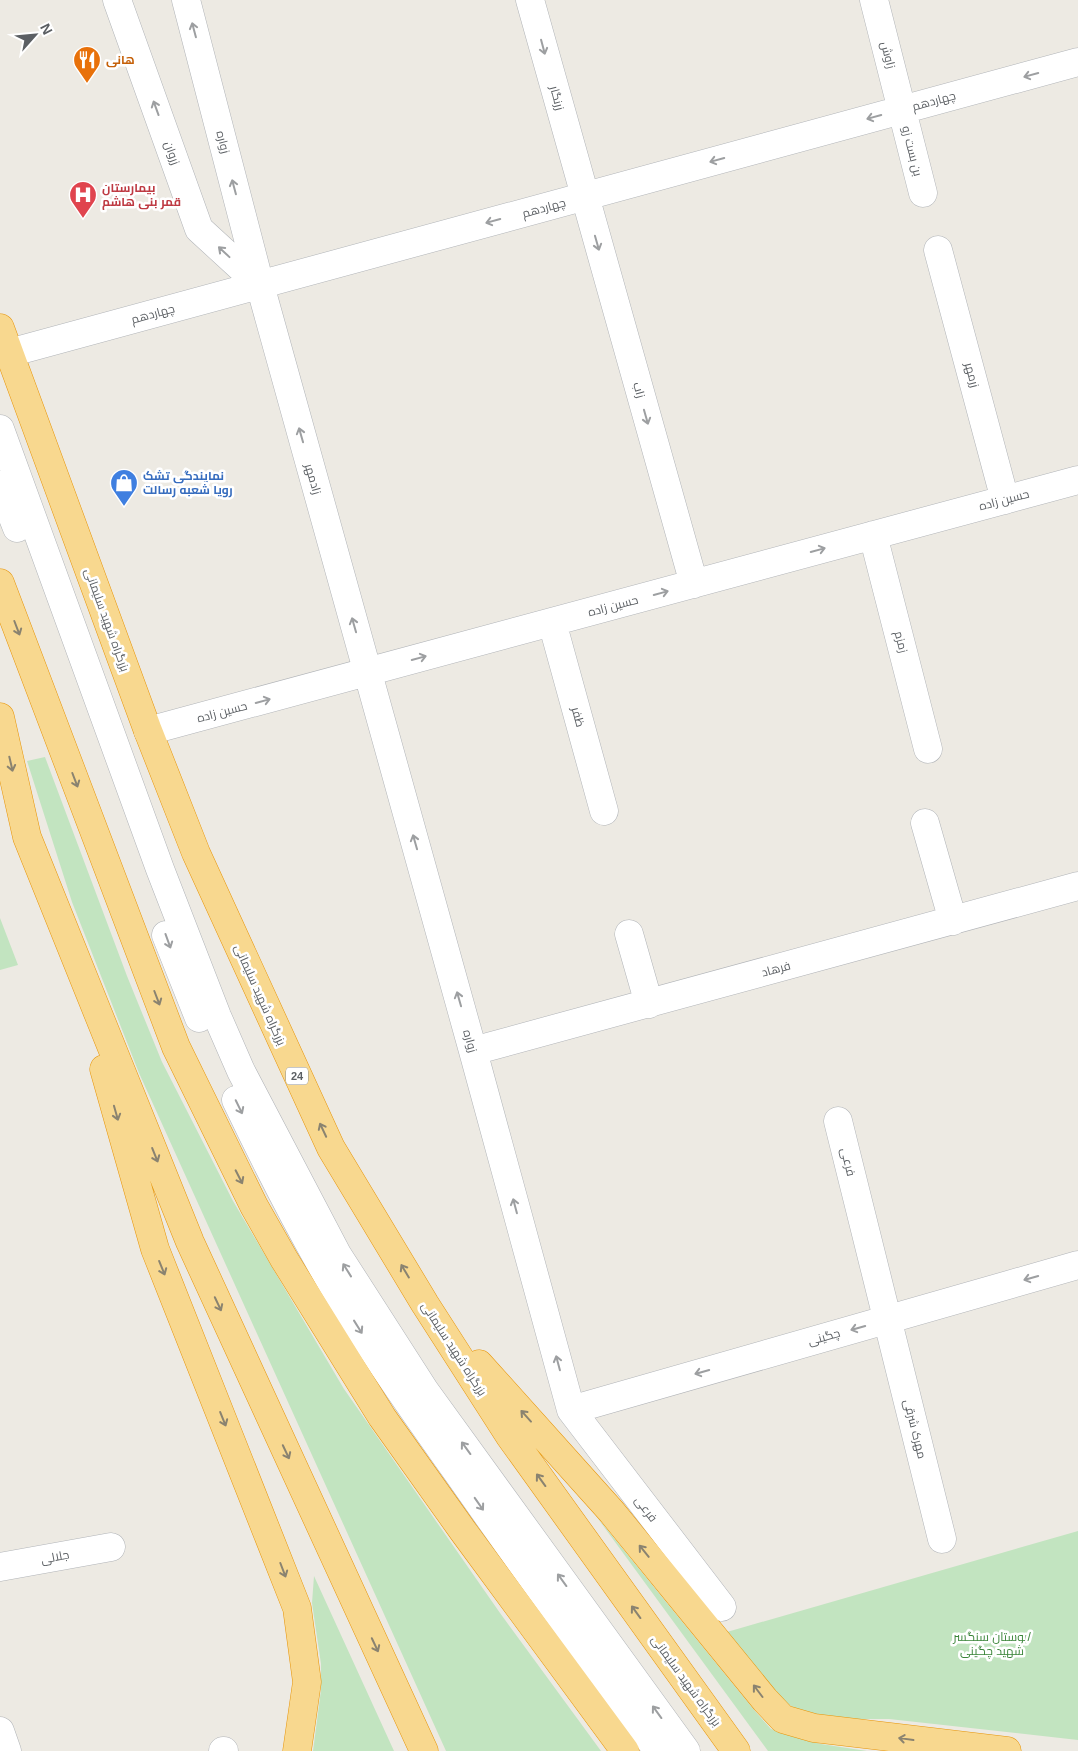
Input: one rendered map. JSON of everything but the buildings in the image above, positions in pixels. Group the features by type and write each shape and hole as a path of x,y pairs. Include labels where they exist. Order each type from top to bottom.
{"highway":[{"name":"بزرگراه شهید سلیمانی","path":"0,328 148,731 196,853 331,1148 425,1304 509,1435 736,1751"},
{"path":"0,583 176,1047 254,1206 288,1266 382,1417 625,1751"},
{"path":"0,717 27,837 190,1242 424,1751"},
{"path":"65,931 155,1249 297,1608 306,1682 296,1751"},
{"path":"425,1304 611,1511 765,1700 783,1719 814,1728 938,1748 1007,1751"}],"street":[{"name":"زروان","path":"117,0 199,228 260,285"},
{"name":"زواره","path":"186,0 260,285"},
{"name":"زرنگار","path":"530,0 584,196"},
{"name":"زاوش","path":"874,0 902,110"},
{"name":"چهاردهم","path":"9,353 1078,62"},
{"name":"بن بست زو","path":"902,110 923,193"},
{"name":"زاب","path":"584,196 694,584"},
{"name":"زرمهر","path":"938,250 1005,500"},
{"name":"زادمهر","path":"260,285 367,672"},
{"path":"0,429 160,869 241,1071 337,1254 425,1391 686,1751"},
{"name":"حسین زاده","path":"148,731 1078,480"},
{"path":"0,485 86,712 182,979 272,1176 339,1296 376,1356 520,1561 658,1751"},
{"name":"زمزم","path":"873,535 928,749"},
{"name":"ظفر","path":"552,622 604,811"},
{"name":"زواره","path":"367,672 571,1410"},
{"path":"925,823 953,921"},
{"name":"فرهاد","path":"473,1051 1078,886"},
{"path":"630,934 649,1004"},
{"name":"فرعی","path":"838,1121 888,1319"},
{"name":"چگینی","path":"571,1410 1078,1264"},
{"name":"مهرک شرقی","path":"888,1319 942,1539"},
{"name":"فرعی","path":"571,1410 722,1607"},
{"name":"جلالی","path":"0,1567 111,1547"},
{"path":"0,1731 7,1751"}],"green space":[{"path":"45,757 127,976 162,1062 233,1201 344,1389 500,1613 601,1751 446,1751 139,1073 72,902 27,761"},
{"path":"0,918 18,965 0,970"},
{"path":"596,1516 771,1729 821,1744 867,1751 768,1751"},
{"name":"بوستان سنگسر/ شهید چگینی","path":"1078,1531 1078,1740 889,1719 840,1719 800,1711 784,1702 727,1632"},
{"path":"314,1576 394,1751 313,1751 321,1690 321,1664 312,1603"}],"place":[{"name":"هانی","path":"87,84"},
{"name":"بیمارستان قمر بنی هاشم","path":"83,219"},
{"name":"نمایندگی تشک رویا شعبه رسالت","path":"124,507"}]}
